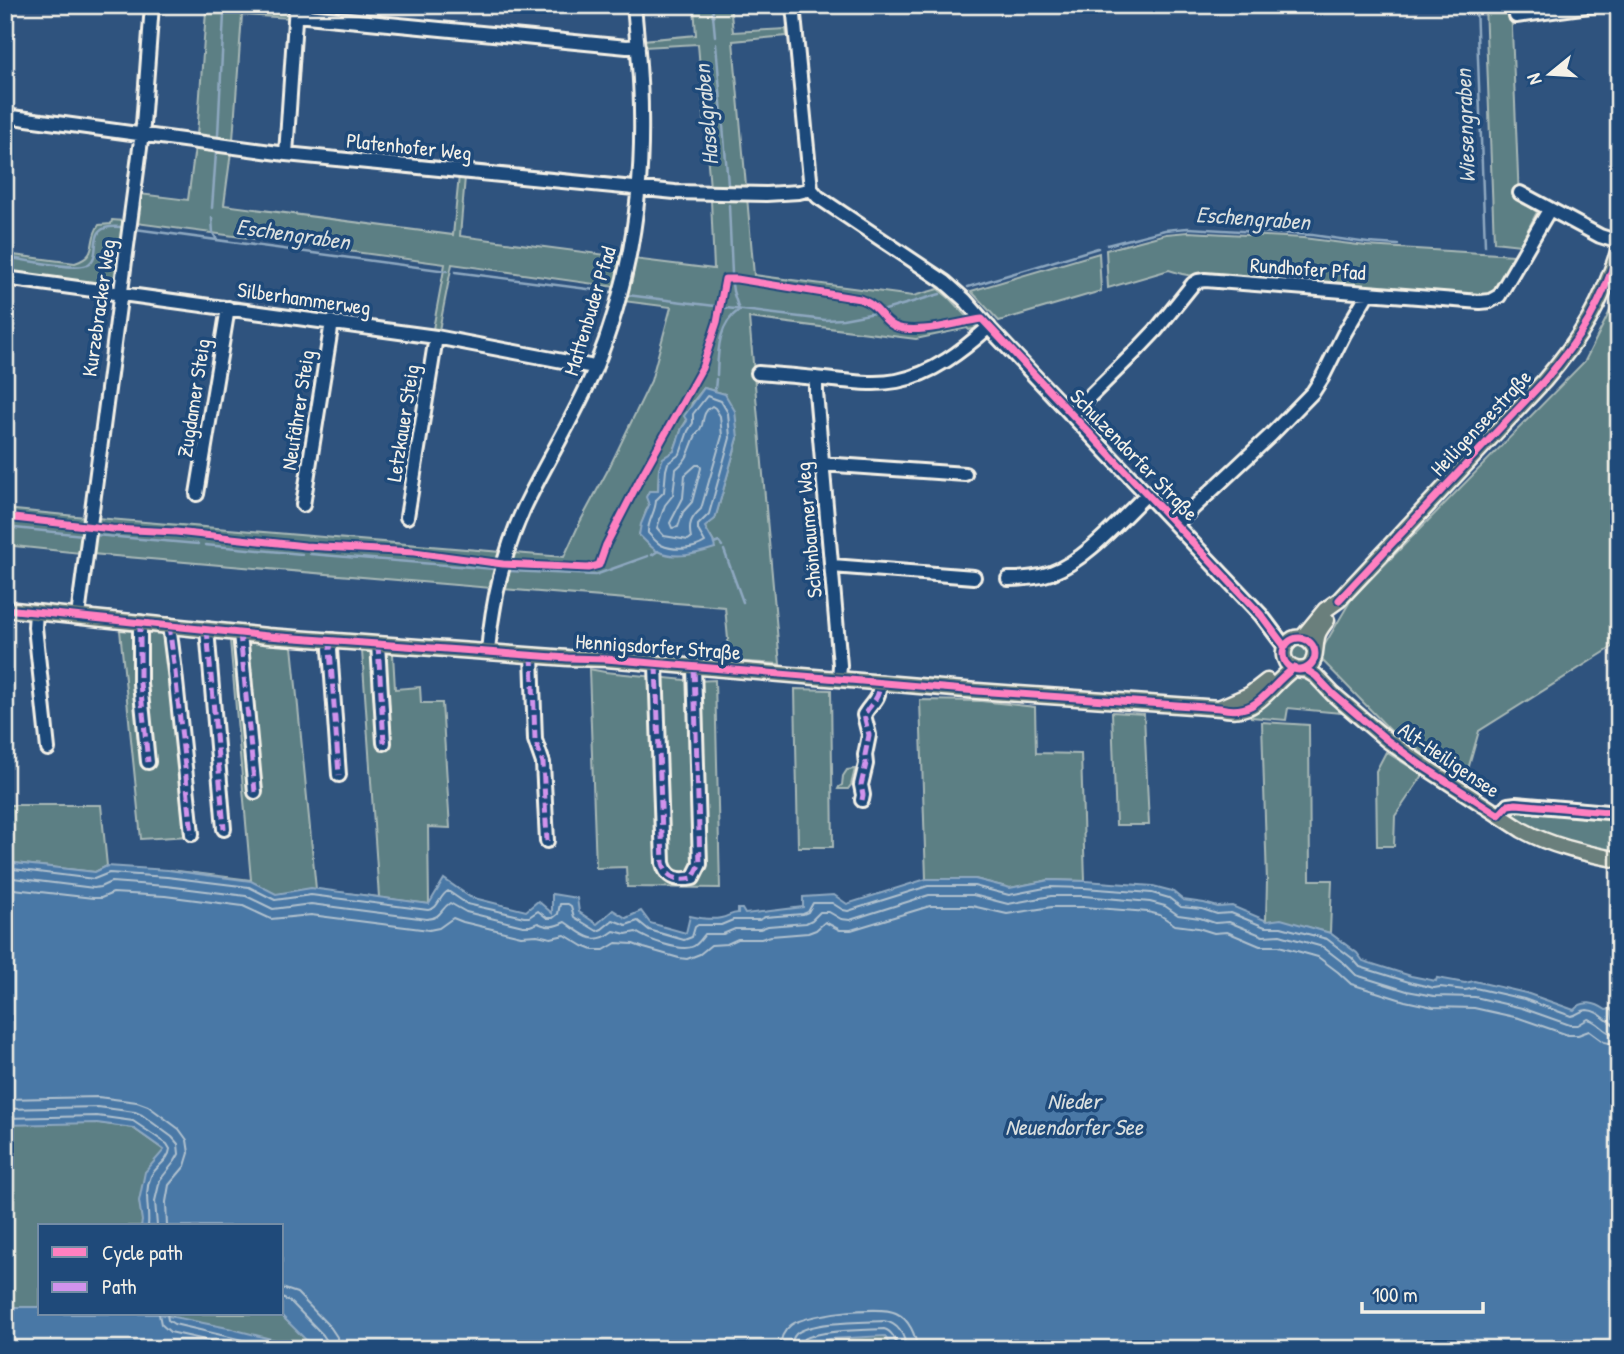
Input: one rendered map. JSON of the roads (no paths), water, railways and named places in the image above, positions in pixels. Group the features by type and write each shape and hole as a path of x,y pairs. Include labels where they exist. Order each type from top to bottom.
{"main road":[{"name":"Heiligenseestraße","path":"1291,645 1325,610 1339,600 1536,391 1569,352 1600,302 1619,249"},
{"name":"Heiligenseestraße","path":"1307,661 1318,634 1339,600"},
{"name":"Hennigsdorfer Straße","path":"5,609 378,645 606,659 1231,711 1248,708 1307,661"},
{"path":"1308,640 1307,661 1287,663 1291,645 1308,640"},
{"name":"Hennigsdorfer Straße","path":"1220,708 1258,689 1278,670 1291,645"},
{"name":"Alt-Heiligensee","path":"1307,661 1324,673 1342,698 1387,740 1499,815 1537,838 1563,848 1619,860"}],"street":[{"name":"Kurzebracker Weg","path":"78,616 142,134 152,5"},
{"name":"Mattenbuder Pfad","path":"488,652 495,593 512,540 524,510 595,369 617,304 626,266 639,188 642,111 634,5"},
{"path":"793,5 811,189"},
{"path":"1516,16 1596,5"},
{"path":"286,154 296,10 606,45 638,46"},
{"name":"Platenhofer Weg","path":"5,116 286,154 675,192 766,194 811,189"},
{"name":"Schulzendorfer Straße","path":"811,189 818,197 945,282 965,300 1291,645"},
{"path":"1520,193 1600,236 1619,243"},
{"name":"Rundhofer Pfad","path":"1071,415 1138,349 1198,281 1480,302 1494,300 1499,296 1549,209"},
{"name":"Silberhammerweg","path":"5,278 436,337 595,369"},
{"path":"1176,524 1313,392 1368,293"},
{"name":"Zugdamer Steig","path":"198,494 228,308"},
{"name":"Neufährer Steig","path":"303,505 332,322"},
{"path":"758,373 872,383 903,380 943,363 989,327"},
{"name":"Letzkauer Steig","path":"407,517 436,337"},
{"name":"Schönbaumer Weg","path":"816,378 839,679"},
{"path":"822,464 965,474"},
{"path":"1008,579 1040,576 1073,562 1147,494"},
{"path":"832,566 974,577"},
{"path":"36,612 35,627 48,749"},
{"path":"140,622 141,683 148,762"},
{"path":"169,625 192,834"},
{"path":"206,629 224,829"},
{"path":"240,633 255,792"},
{"path":"332,640 330,649 340,775"},
{"path":"378,645 384,743"},
{"path":"532,655 535,740 543,763 547,841"},
{"name":"Hennigsdorfer Straße","path":"656,665 663,863 665,871 671,877 681,880 692,878 700,864 694,667"},
{"path":"862,800 861,785 866,764 864,755 869,735 864,715 876,702 880,682"},
{"name":"Alt-Heiligensee","path":"1499,815 1508,805 1516,804 1619,813"}],"water":[{"path":"704,388 725,394 735,411 738,438 715,519 705,527 715,548 686,555 664,554 639,535 649,505 646,497 649,491 658,491 659,469 663,458 674,451 687,421 684,416"},
{"name":"Nieder Neuendorfer See","path":"5,862 95,872 107,866 168,870 251,881 276,894 311,888 429,904 444,879 470,897 526,911 538,901 552,913 552,894 577,898 579,912 597,924 613,910 626,918 641,911 650,923 686,933 690,916 717,919 738,913 738,909 742,909 745,914 803,907 803,897 834,895 847,904 926,879 975,879 1010,888 1049,880 1153,886 1172,891 1183,900 1218,907 1232,906 1267,921 1281,919 1330,933 1357,953 1363,961 1411,976 1436,981 1437,978 1465,983 1474,981 1526,993 1574,1010 1585,1003 1611,1009 1613,1018 1619,1020 1619,1349 891,1349 885,1336 830,1339 795,1349 315,1349 282,1316 284,1224 141,1224 139,1201 145,1172 164,1150 133,1128 97,1123 5,1125"},
{"path":"5,1307 38,1307 38,1316 169,1316 310,1349 5,1349"}],"waterway":[{"name":"Haselgraben","path":"712,5 715,36"},
{"name":"Wiesengraben","path":"1476,5 1485,246"},
{"path":"218,135 224,14"},
{"name":"Haselgraben","path":"716,44 728,184"},
{"path":"212,208 216,153"},
{"name":"Haselgraben","path":"729,205 732,274"},
{"path":"212,218 216,238"},
{"name":"Eschengraben","path":"5,257 60,266 87,265 95,254 96,241 101,230 121,227"},
{"name":"Eschengraben","path":"1107,245 1165,230 1188,228 1312,235 1398,245"},
{"name":"Eschengraben","path":"135,229 447,271"},
{"name":"Eschengraben","path":"968,287 1098,248"},
{"name":"Eschengraben","path":"455,272 611,292"},
{"path":"717,375 723,331 739,310 732,284"},
{"name":"Eschengraben","path":"885,310 940,294"},
{"name":"Eschengraben","path":"627,295 715,306"},
{"name":"Eschengraben","path":"726,308 825,320 875,313"},
{"path":"715,390 716,379"},
{"path":"5,527 83,535"},
{"path":"95,535 198,544"},
{"path":"714,544 719,542 722,546"},
{"path":"205,545 302,554"},
{"path":"724,550 743,602"},
{"path":"652,555 658,551"},
{"path":"310,554 495,569"},
{"path":"510,571 595,575 648,556"}]}
